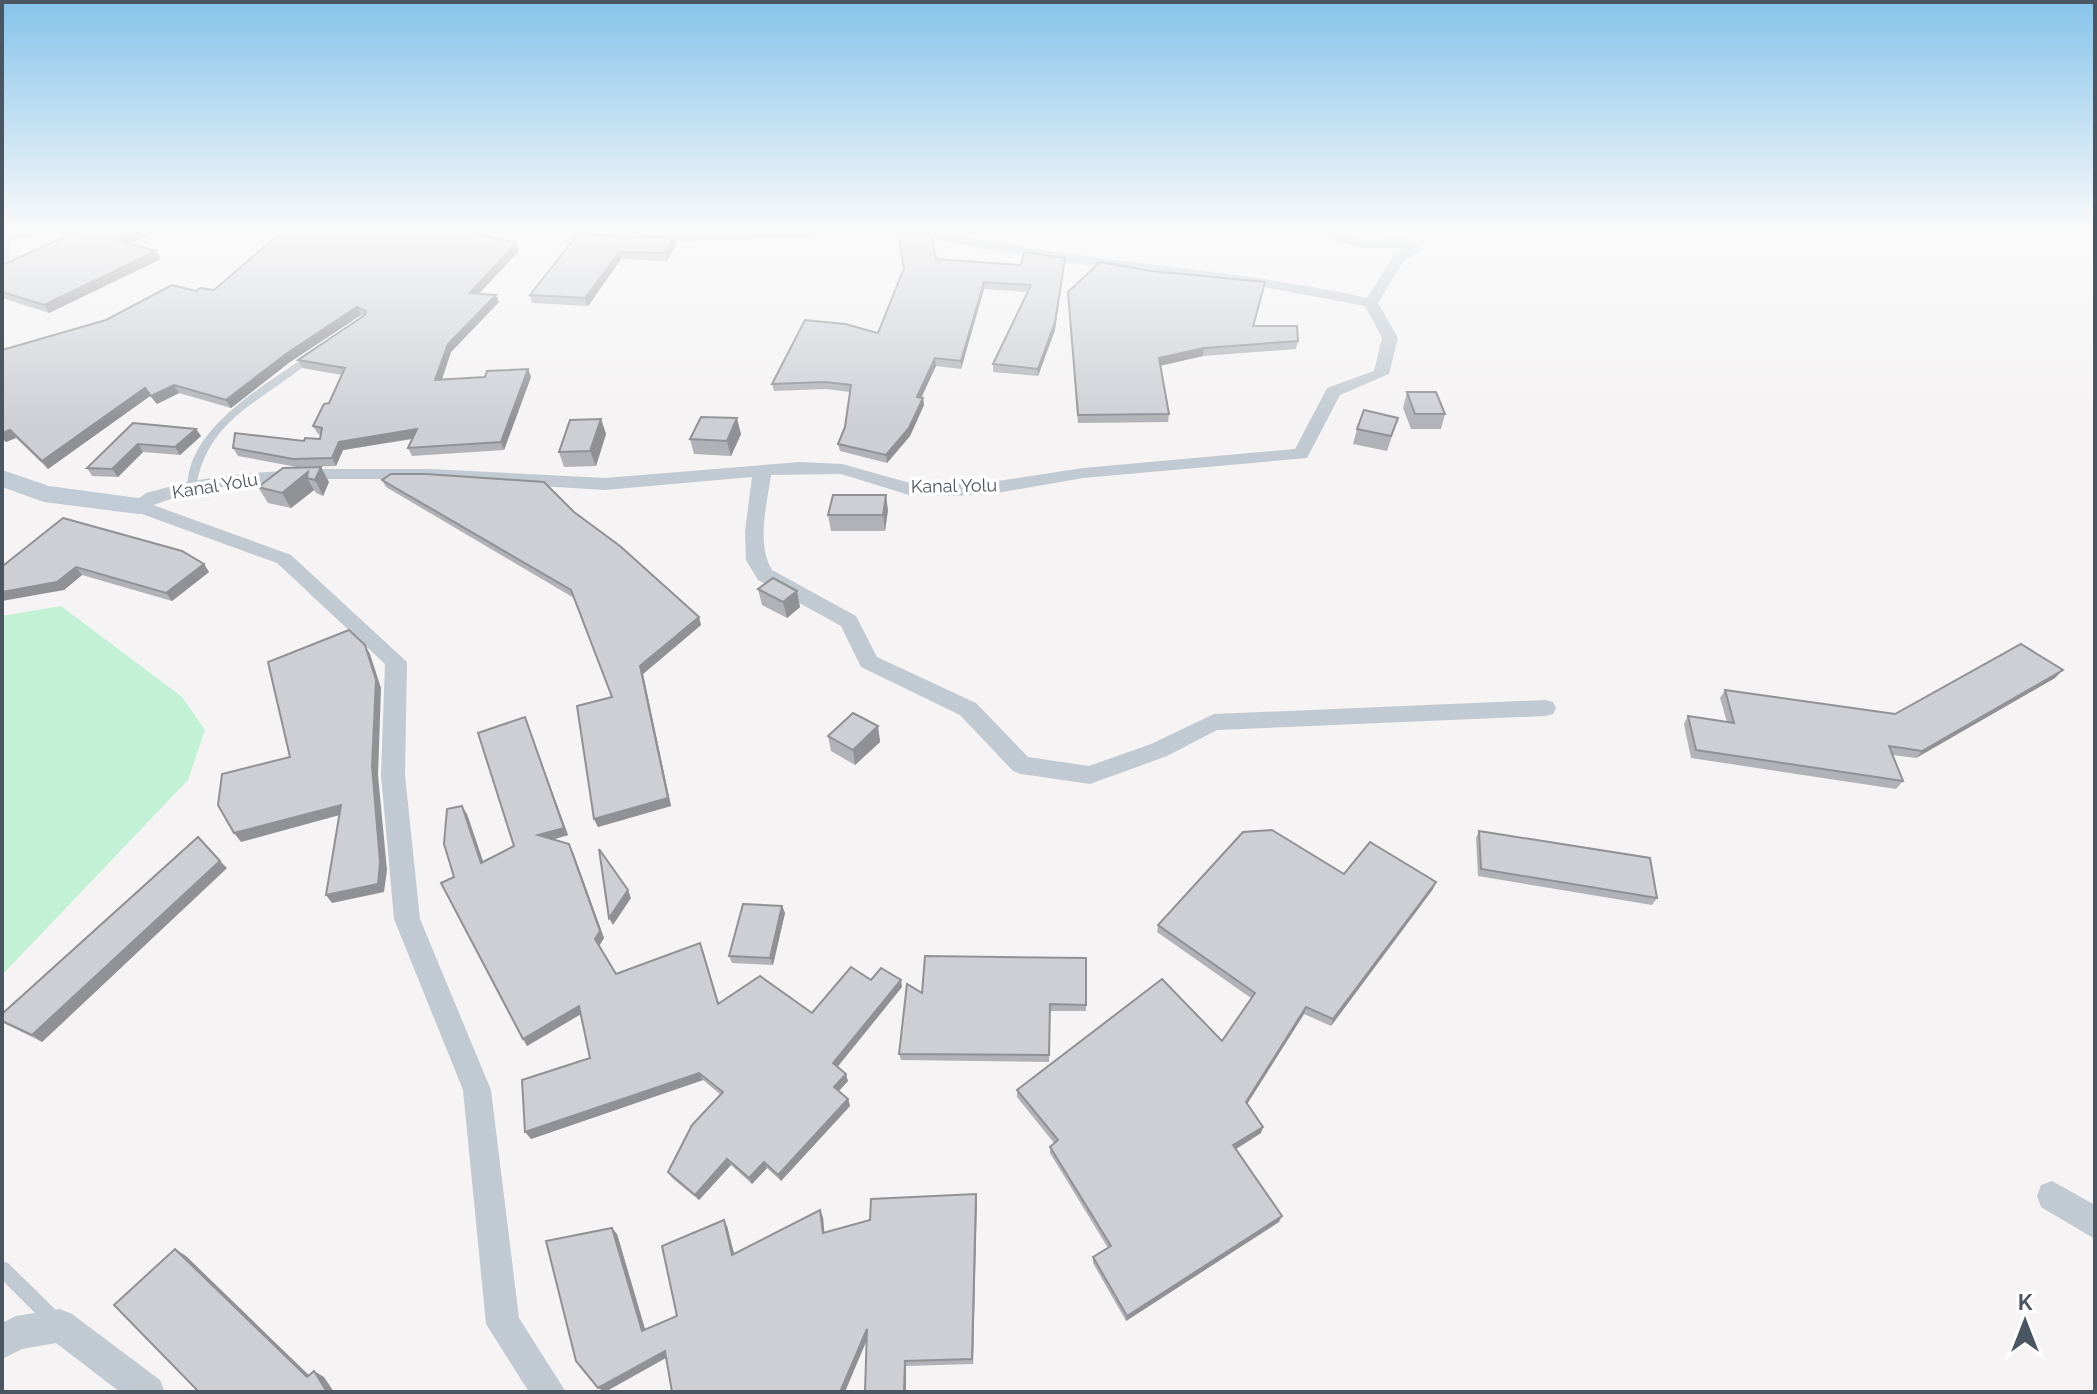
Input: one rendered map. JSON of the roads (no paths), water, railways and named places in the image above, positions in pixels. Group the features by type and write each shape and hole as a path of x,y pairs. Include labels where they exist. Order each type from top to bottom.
{"street":[{"path":"1331,295 1371,303 1376,295"},
{"name":"Kanal Yolu","path":"138,506 153,497 191,487 241,479 310,474 430,474 605,484 800,467 842,469 909,489 948,490 991,488 1110,471 1301,454 1333,392 1381,374 1390,338 1371,303"},
{"path":"762,472 755,531 756,560 765,575 849,621 869,662 968,709 1021,765 1090,775 1159,750 1214,722 1545,708"},
{"path":"2,478 44,494 138,506 284,559 396,662 393,775 407,919 477,1090 503,1324 549,1392"},
{"path":"2052,1196 2095,1223"},
{"path":"2,1342 16,1333 70,1334 148,1392"}],"lane":[{"path":"191,487 197,459 228,420 262,391 326,347"},
{"path":"2,1269 70,1334"}]}
